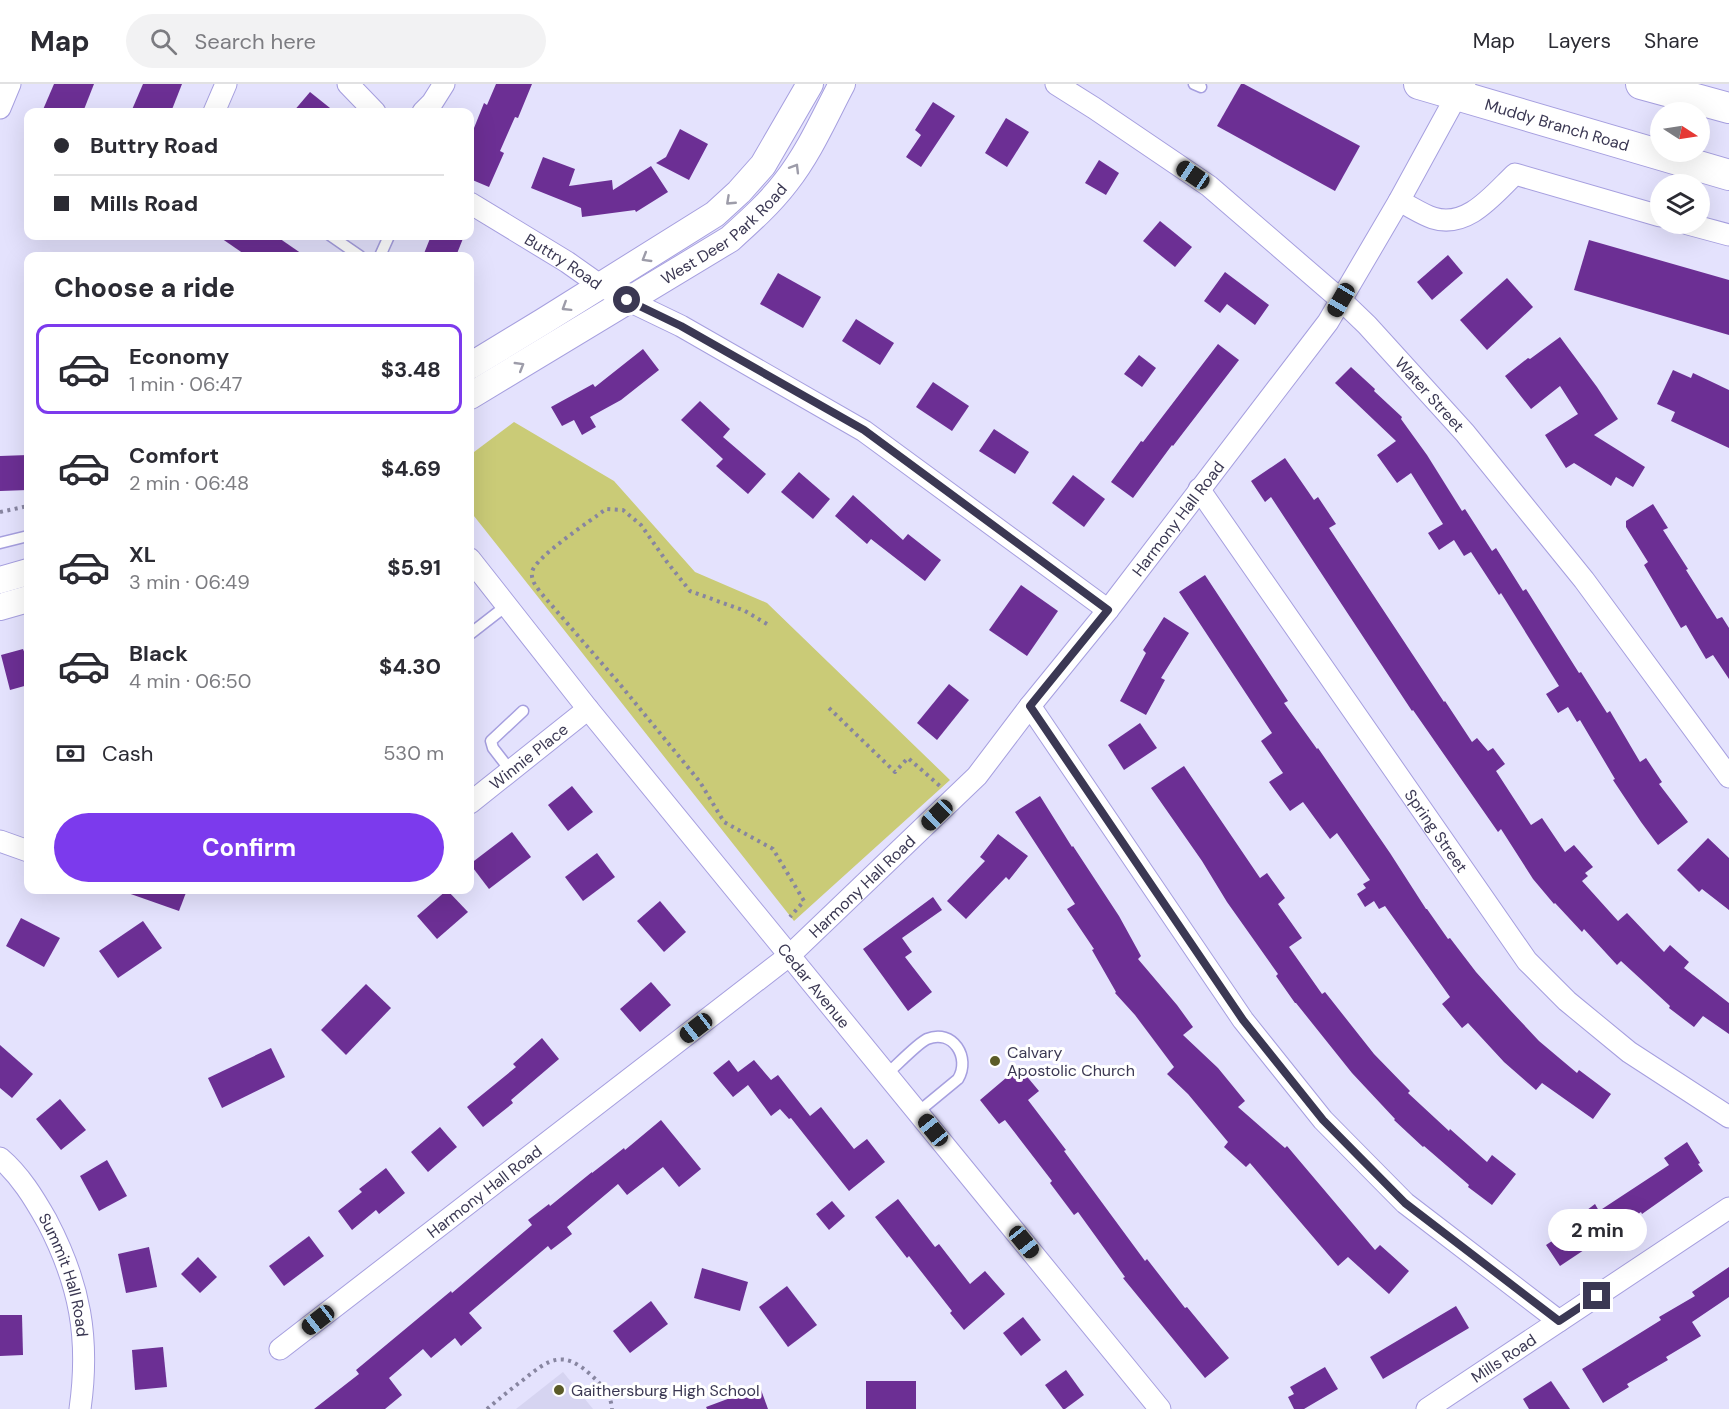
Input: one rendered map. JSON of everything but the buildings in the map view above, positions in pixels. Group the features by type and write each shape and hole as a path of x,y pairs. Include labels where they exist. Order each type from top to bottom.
{"main road":[{"name":"Muddy Branch Road","path":"1419,84 1461,88 1729,175"},
{"path":"1641,84 1729,108"}],"street":[{"path":"0,108 10,84"},
{"path":"216,108 226,84"},
{"path":"348,84 371,108"},
{"path":"427,108 444,84"},
{"name":"West Deer Park Road","path":"474,364 716,214 763,165 810,84"},
{"name":"West Deer Park Road","path":"474,394 730,239 762,210 787,181 842,84"},
{"name":"Water Street","path":"1056,84 1209,186 1341,300 1373,332 1465,433 1584,580 1729,777"},
{"name":"Harmony Hall Road","path":"280,1349 790,955 977,776 1108,610 1328,322 1399,201 1461,88"},
{"path":"1399,201 1433,218 1454,221 1475,211 1515,174 1650,213"},
{"name":"Buttry Road","path":"474,205 567,262 601,286 681,326 864,430 1108,610"},
{"path":"1710,230 1729,235"},
{"name":"Spring Street","path":"1199,489 1527,961 1567,1001 1629,1052 1729,1117"},
{"name":"Cedar Avenue","path":"474,564 588,709 1160,1409"},
{"path":"0,580 24,573"},
{"path":"0,607 24,601"},
{"path":"1030,706 1243,1020 1323,1120 1405,1203 1559,1321"},
{"name":"Winnie Place","path":"474,799 588,709"},
{"path":"0,841 24,850"},
{"name":"Summit Hall Road","path":"0,1158 33,1196 66,1262 78,1299 84,1342 80,1409"},
{"name":"Mills Road","path":"1428,1409 1729,1208"}],"lane":[{"path":"337,240 354,252"},
{"path":"0,543 24,537"},
{"path":"474,631 506,606"},
{"path":"510,770 493,748 491,741 523,711"},
{"path":"887,1074 926,1040 943,1038 958,1048 963,1061 962,1074 918,1112"}],"path":[{"path":"0,512 24,507"},
{"path":"767,624 745,611 690,591 641,525 623,510 606,509 541,558 532,570 532,581 541,593 700,782 724,822 773,849 804,901 790,917"},
{"path":"829,708 894,772 908,758 953,799"},
{"path":"487,1409 541,1365 553,1360 565,1359 575,1363 600,1383 607,1391 612,1409"}],"shaded area":[{"path":"514,422 614,481 695,572 767,603 950,780 794,921 474,516 474,452"},
{"name":"Gaithersburg High School","path":"563,1372 593,1409 516,1409"}],"place":[{"name":"Calvary Apostolic Church","path":"995,1061"},
{"name":"Gaithersburg High School","path":"559,1390"}],"route":[{"path":"627,300 681,326 864,430 1108,610 1030,706 1243,1020 1323,1120 1405,1203 1559,1321 1597,1296"}]}
